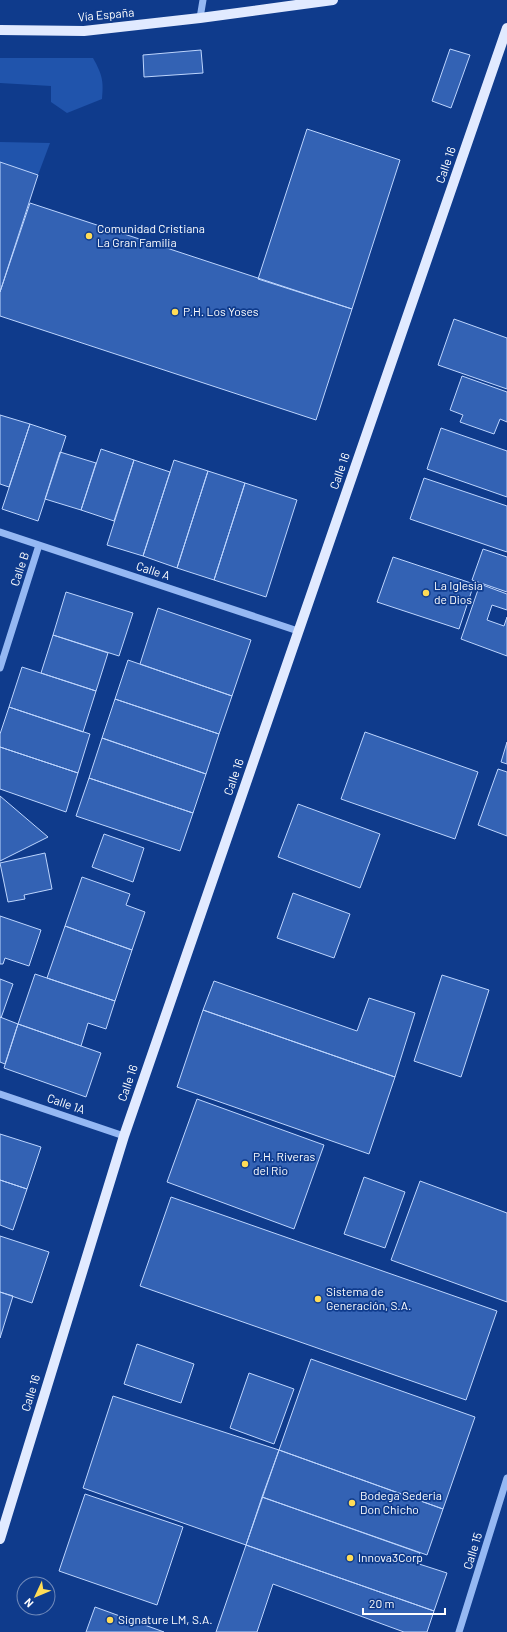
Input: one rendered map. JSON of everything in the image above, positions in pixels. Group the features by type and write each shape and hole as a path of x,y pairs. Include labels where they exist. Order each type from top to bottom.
{"main road":[{"name":"Vía España","path":"0,30 84,31 200,18 333,0"},
{"name":"Calle 16","path":"0,1539 3,1520 124,1136 507,28"}],"street":[{"path":"200,18 203,0"},
{"name":"Calle A","path":"0,532 298,631"},
{"name":"Calle B","path":"0,668 39,545"},
{"name":"Calle 1A","path":"0,1094 124,1136"},
{"name":"Calle 15","path":"459,1632 507,1478"}],"shaded area":[{"path":"0,58 93,58 102,78 102,99 67,113 51,102 51,86 0,83"},
{"path":"0,142 50,143 38,175 0,162"}],"building":[{"path":"450,49 470,55 451,108 432,101"},
{"path":"201,50 203,73 144,77 143,55"},
{"path":"307,129 400,160 352,309 258,279"},
{"path":"0,162 38,175 0,292"},
{"name":"P.H. Los Yoses","path":"30,203 352,309 316,420 0,316 0,292"},
{"path":"454,319 507,338 507,389 438,365"},
{"path":"462,376 507,392 507,422 500,419 494,434 460,422 463,415 450,410"},
{"path":"0,415 30,424 9,487 0,484"},
{"path":"30,424 66,436 38,521 2,509"},
{"path":"441,428 507,451 507,497 427,469"},
{"path":"101,449 134,460 114,521 81,510"},
{"path":"60,452 96,463 81,510 45,499"},
{"path":"134,460 170,472 143,556 107,545"},
{"path":"174,460 208,471 177,568 143,556"},
{"path":"208,471 245,483 214,580 177,568"},
{"path":"424,478 507,506 507,552 410,519"},
{"path":"245,483 297,500 266,597 214,580"},
{"path":"483,549 507,557 507,592 472,580"},
{"name":"La Iglesia de Dios","path":"393,557 474,584 459,629 377,602"},
{"path":"480,584 507,594 507,610 492,605 487,620 504,626 507,617 507,656 461,639"},
{"path":"66,592 133,613 119,656 53,635"},
{"path":"158,608 251,640 232,696 140,664"},
{"path":"53,635 108,653 96,691 41,673"},
{"path":"128,660 232,696 219,734 115,699"},
{"path":"22,667 96,691 83,732 9,707"},
{"path":"115,699 219,734 206,774 102,738"},
{"path":"9,707 90,734 78,773 0,747 0,734"},
{"path":"365,732 478,772 455,839 341,799"},
{"path":"102,738 206,774 193,813 89,778"},
{"path":"507,742 507,764 501,762"},
{"path":"0,747 78,773 66,812 0,789"},
{"path":"498,769 507,772 507,836 478,825"},
{"path":"89,778 193,813 180,851 76,816"},
{"path":"0,796 48,837 0,861"},
{"path":"298,804 380,834 360,888 278,857"},
{"path":"104,834 144,848 133,882 92,867"},
{"path":"45,853 52,889 24,895 25,899 8,902 0,863"},
{"path":"82,877 130,894 126,905 145,912 132,950 65,926"},
{"path":"293,893 350,914 334,958 277,938"},
{"path":"0,916 41,930 29,966 5,958 3,964 0,964"},
{"path":"65,926 132,950 115,1001 47,978"},
{"path":"35,974 115,1001 106,1029 88,1023 81,1046 18,1024"},
{"path":"442,975 489,990 461,1077 414,1061"},
{"path":"0,979 13,984 1,1018 0,1017"},
{"path":"214,981 357,1031 369,998 415,1013 395,1077 203,1010"},
{"path":"203,1010 395,1077 369,1154 177,1087"},
{"path":"0,1017 18,1024 5,1064 0,1062"},
{"path":"18,1024 101,1053 86,1097 4,1068"},
{"name":"P.H. Riveras del Rio","path":"197,1099 324,1145 294,1229 167,1182"},
{"path":"0,1134 41,1147 27,1189 0,1180"},
{"path":"364,1177 405,1192 385,1248 344,1234"},
{"path":"0,1180 27,1189 13,1230 0,1225"},
{"path":"420,1181 507,1213 507,1302 391,1260"},
{"name":"Sistema de Generación, S.A.","path":"171,1197 497,1311 466,1400 140,1286"},
{"path":"0,1236 49,1252 32,1303 0,1292"},
{"path":"0,1292 13,1296 0,1338"},
{"path":"137,1344 194,1364 181,1403 124,1384"},
{"path":"311,1359 475,1417 443,1509 279,1450"},
{"path":"249,1373 294,1389 274,1444 230,1428"},
{"path":"113,1396 279,1450 246,1545 83,1488"},
{"name":"Bodega Sederia Don Chicho","path":"279,1450 443,1509 427,1555 262,1497"},
{"path":"85,1494 183,1527 157,1605 59,1571"},
{"name":"Innova3Corp","path":"262,1497 420,1553 416,1563 447,1573 434,1611 246,1545"},
{"path":"246,1545 434,1611 427,1632 404,1632 273,1584 257,1632 216,1632"},
{"name":"Signature LM, S.A.","path":"95,1607 164,1632 86,1632"}],"place":[{"name":"Comunidad Cristiana La Gran Familia","path":"89,236"},
{"name":"P.H. Los Yoses","path":"175,312"},
{"name":"La Iglesia de Dios","path":"426,593"},
{"name":"P.H. Riveras del Rio","path":"245,1164"},
{"name":"Sistema de Generación, S.A.","path":"318,1299"},
{"name":"Bodega Sederia Don Chicho","path":"352,1503"},
{"name":"Innova3Corp","path":"350,1558"},
{"name":"Signature LM, S.A.","path":"110,1620"}]}
